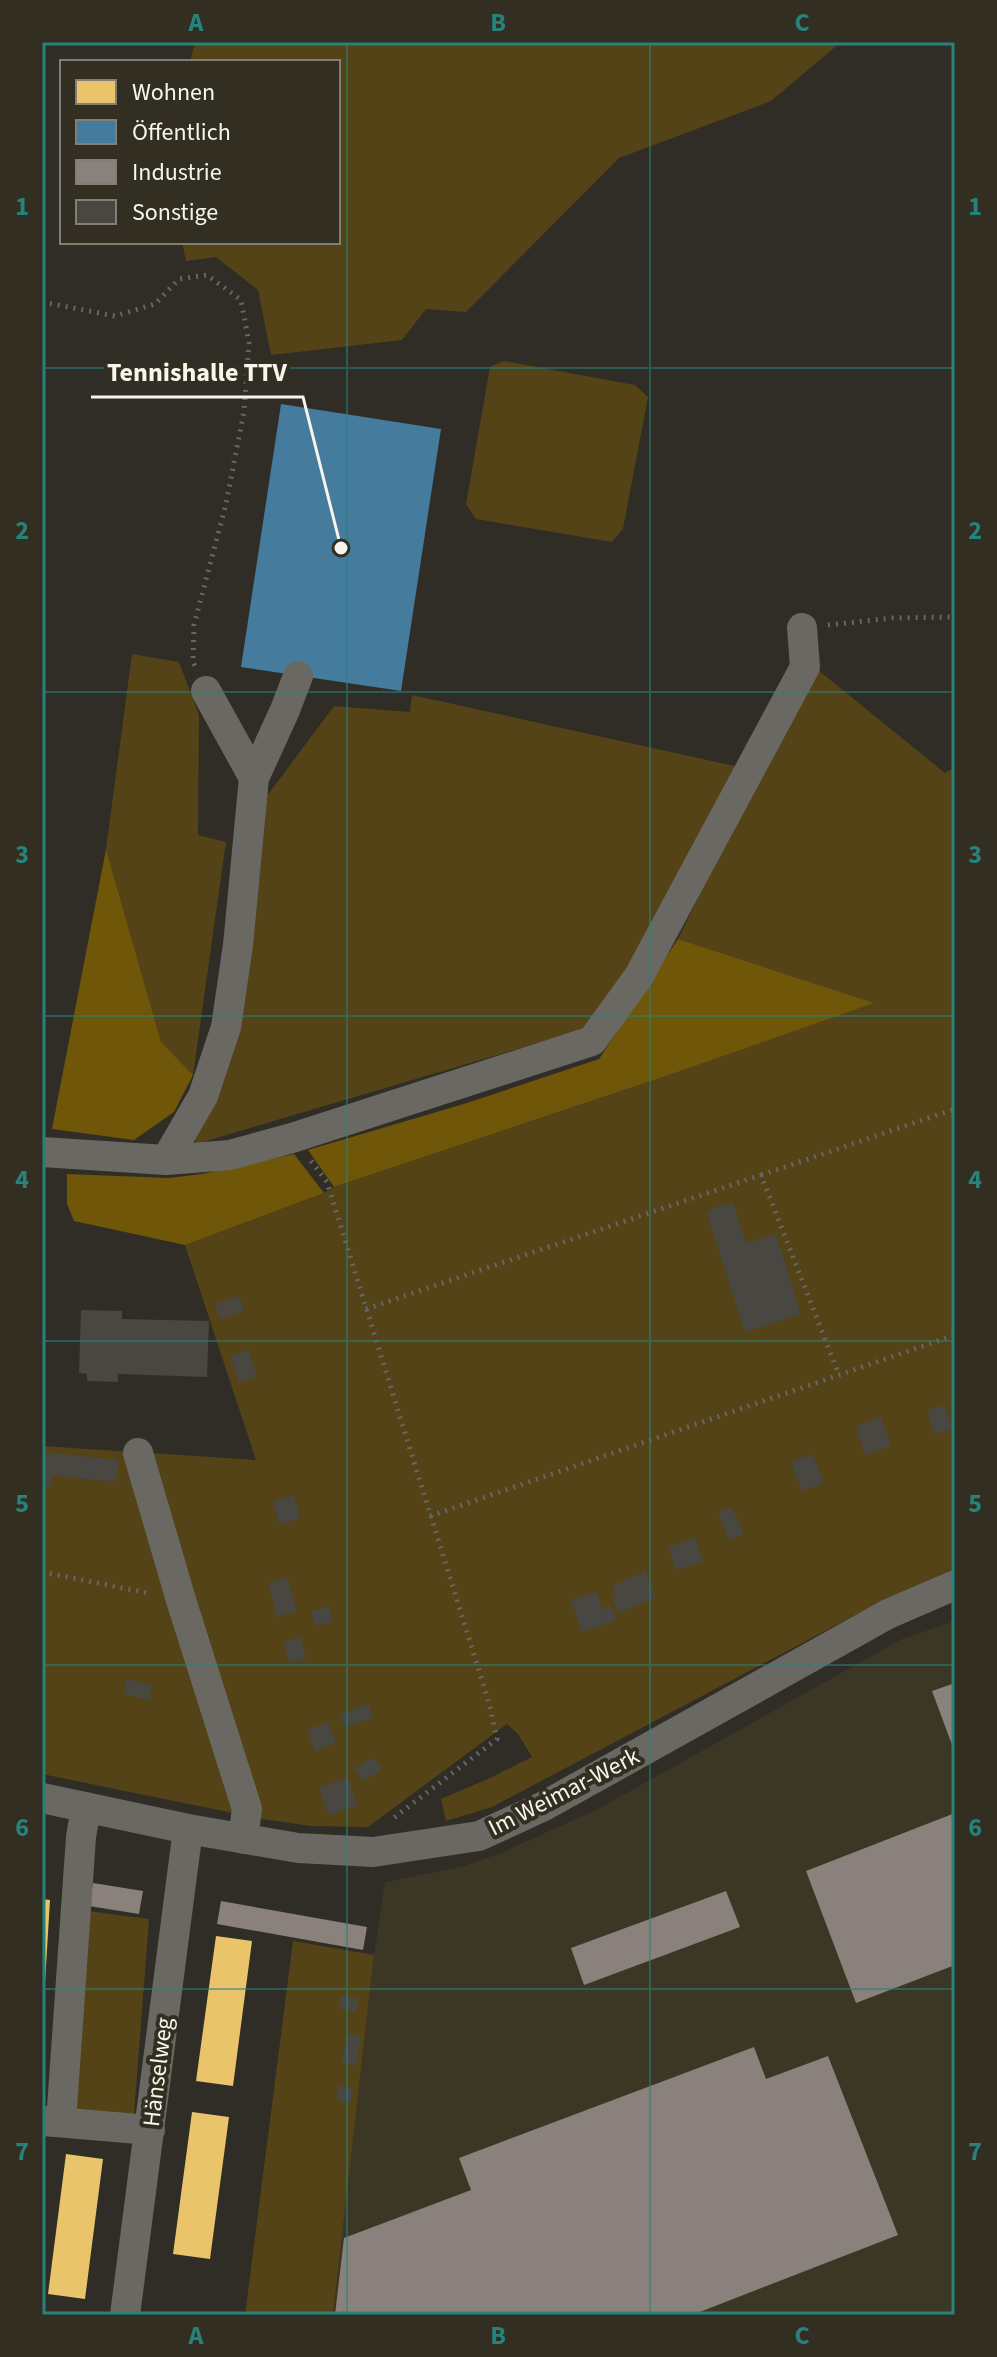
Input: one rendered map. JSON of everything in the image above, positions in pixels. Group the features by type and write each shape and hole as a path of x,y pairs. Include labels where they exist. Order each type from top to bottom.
{"street":[{"path":"42,1152 166,1160 230,1155 292,1138 592,1041 639,976 805,667 802,628"},
{"path":"166,1160 203,1096 226,1027 238,945 254,778 298,676"},
{"path":"206,691 254,778"},
{"path":"138,1453 247,1809 243,1839"},
{"name":"Im Weimar-Werk","path":"42,1798 86,1807 187,1843 243,1839 298,1848 373,1852 479,1836 544,1806 888,1614 955,1585"},
{"path":"86,1807 52,2121 150,2130"},
{"name":"Hänselweg","path":"125,2315 187,1843"}],"path":[{"path":"42,302 115,316 155,304 179,279 207,275 241,300 249,343 244,411 226,504 194,625 193,662 206,691"},
{"path":"802,628 892,618 955,617"},
{"path":"366,1309 955,1109"},
{"path":"292,1138 327,1182 489,1703 497,1739 387,1823 373,1852"},
{"path":"761,1175 839,1375"},
{"path":"430,1516 955,1335"},
{"path":"42,1572 181,1600"}],"shaded area":[{"path":"195,42 841,42 771,101 619,158 466,312 426,309 402,340 271,355 258,290 216,257 186,261 182,244 340,244 340,60 190,60"},
{"path":"504,361 635,385 648,397 623,529 612,542 476,519 466,504 490,367"},
{"path":"132,654 179,662 199,715 198,835 226,842 193,1075 161,1043 106,849"},
{"path":"818,670 945,773 955,767 955,1568 880,1602 492,1807 446,1821 441,1799 532,1757 518,1734 507,1724 368,1827 311,1826 262,1819 42,1774 42,1446 256,1460 185,1245 334,1187 873,1003 678,939 757,776"},
{"path":"412,695 739,767 634,964 585,1029 196,1144 194,1135 267,796 334,706 410,712"},
{"path":"106,849 161,1042 193,1075 174,1112 134,1140 52,1129"},
{"path":"678,939 874,1003 334,1187 308,1150 467,1103 599,1059"},
{"path":"294,1154 324,1193 185,1245 74,1221 67,1204 67,1174 169,1178"},
{"path":"955,1621 955,2315 333,2315 385,1882 461,1867 501,1853 598,1809 902,1639"},
{"path":"88,1911 149,1919 133,2128 74,2121"},
{"path":"293,1941 374,1955 333,2315 245,2315"}],"building: Wohnen":[{"path":"42,1899 50,1900 44,1999 42,1999"},
{"path":"216,1936 252,1941 233,2086 196,2081"},
{"path":"192,2112 229,2117 210,2259 173,2254"},
{"path":"66,2154 103,2159 85,2299 48,2294"}],"building: Öffentlich":[{"path":"281,404 441,429 401,691 241,667"}],"building: Industrie":[{"path":"955,1683 955,1753 932,1691"},
{"path":"955,1813 955,1965 856,2003 806,1871"},
{"path":"93,1883 143,1891 139,1914 89,1906"},
{"path":"726,1891 740,1927 584,1985 571,1948"},
{"path":"221,1901 367,1927 363,1950 217,1924"},
{"path":"754,2047 766,2079 828,2056 898,2235 692,2315 335,2315 344,2238 471,2190 459,2158"}],"building: Sonstige":[{"path":"733,1202 746,1243 776,1234 801,1314 745,1332 706,1211"},
{"path":"239,1296 244,1311 220,1319 215,1304"},
{"path":"81,1310 122,1311 122,1319 209,1321 207,1377 118,1374 118,1382 87,1381 87,1374 79,1373"},
{"path":"249,1350 257,1377 239,1382 230,1356"},
{"path":"945,1405 952,1429 934,1434 927,1410"},
{"path":"881,1417 891,1446 865,1455 856,1426"},
{"path":"42,1452 118,1460 116,1482 53,1475 51,1487 42,1485"},
{"path":"813,1454 824,1483 802,1491 791,1462"},
{"path":"294,1495 300,1519 279,1524 273,1501"},
{"path":"732,1507 744,1534 729,1540 718,1513"},
{"path":"695,1538 703,1561 676,1570 668,1547"},
{"path":"645,1571 656,1597 618,1613 612,1586"},
{"path":"287,1577 297,1611 277,1617 268,1583"},
{"path":"596,1592 603,1610 611,1606 616,1620 582,1632 571,1600"},
{"path":"329,1606 333,1621 315,1626 311,1611"},
{"path":"300,1637 306,1658 290,1663 283,1642"},
{"path":"126,1679 152,1685 149,1700 123,1694"},
{"path":"368,1704 373,1718 345,1728 340,1714"},
{"path":"328,1722 336,1743 315,1751 307,1730"},
{"path":"374,1757 382,1770 363,1781 355,1768"},
{"path":"348,1778 357,1806 328,1815 319,1787"},
{"path":"341,1995 358,1999 356,2012 339,2008"},
{"path":"347,2034 361,2036 356,2066 342,2063"},
{"path":"338,2086 353,2088 351,2103 337,2101"}],"place":[{"name":"Tennishalle TTV","path":"341,548"}]}
